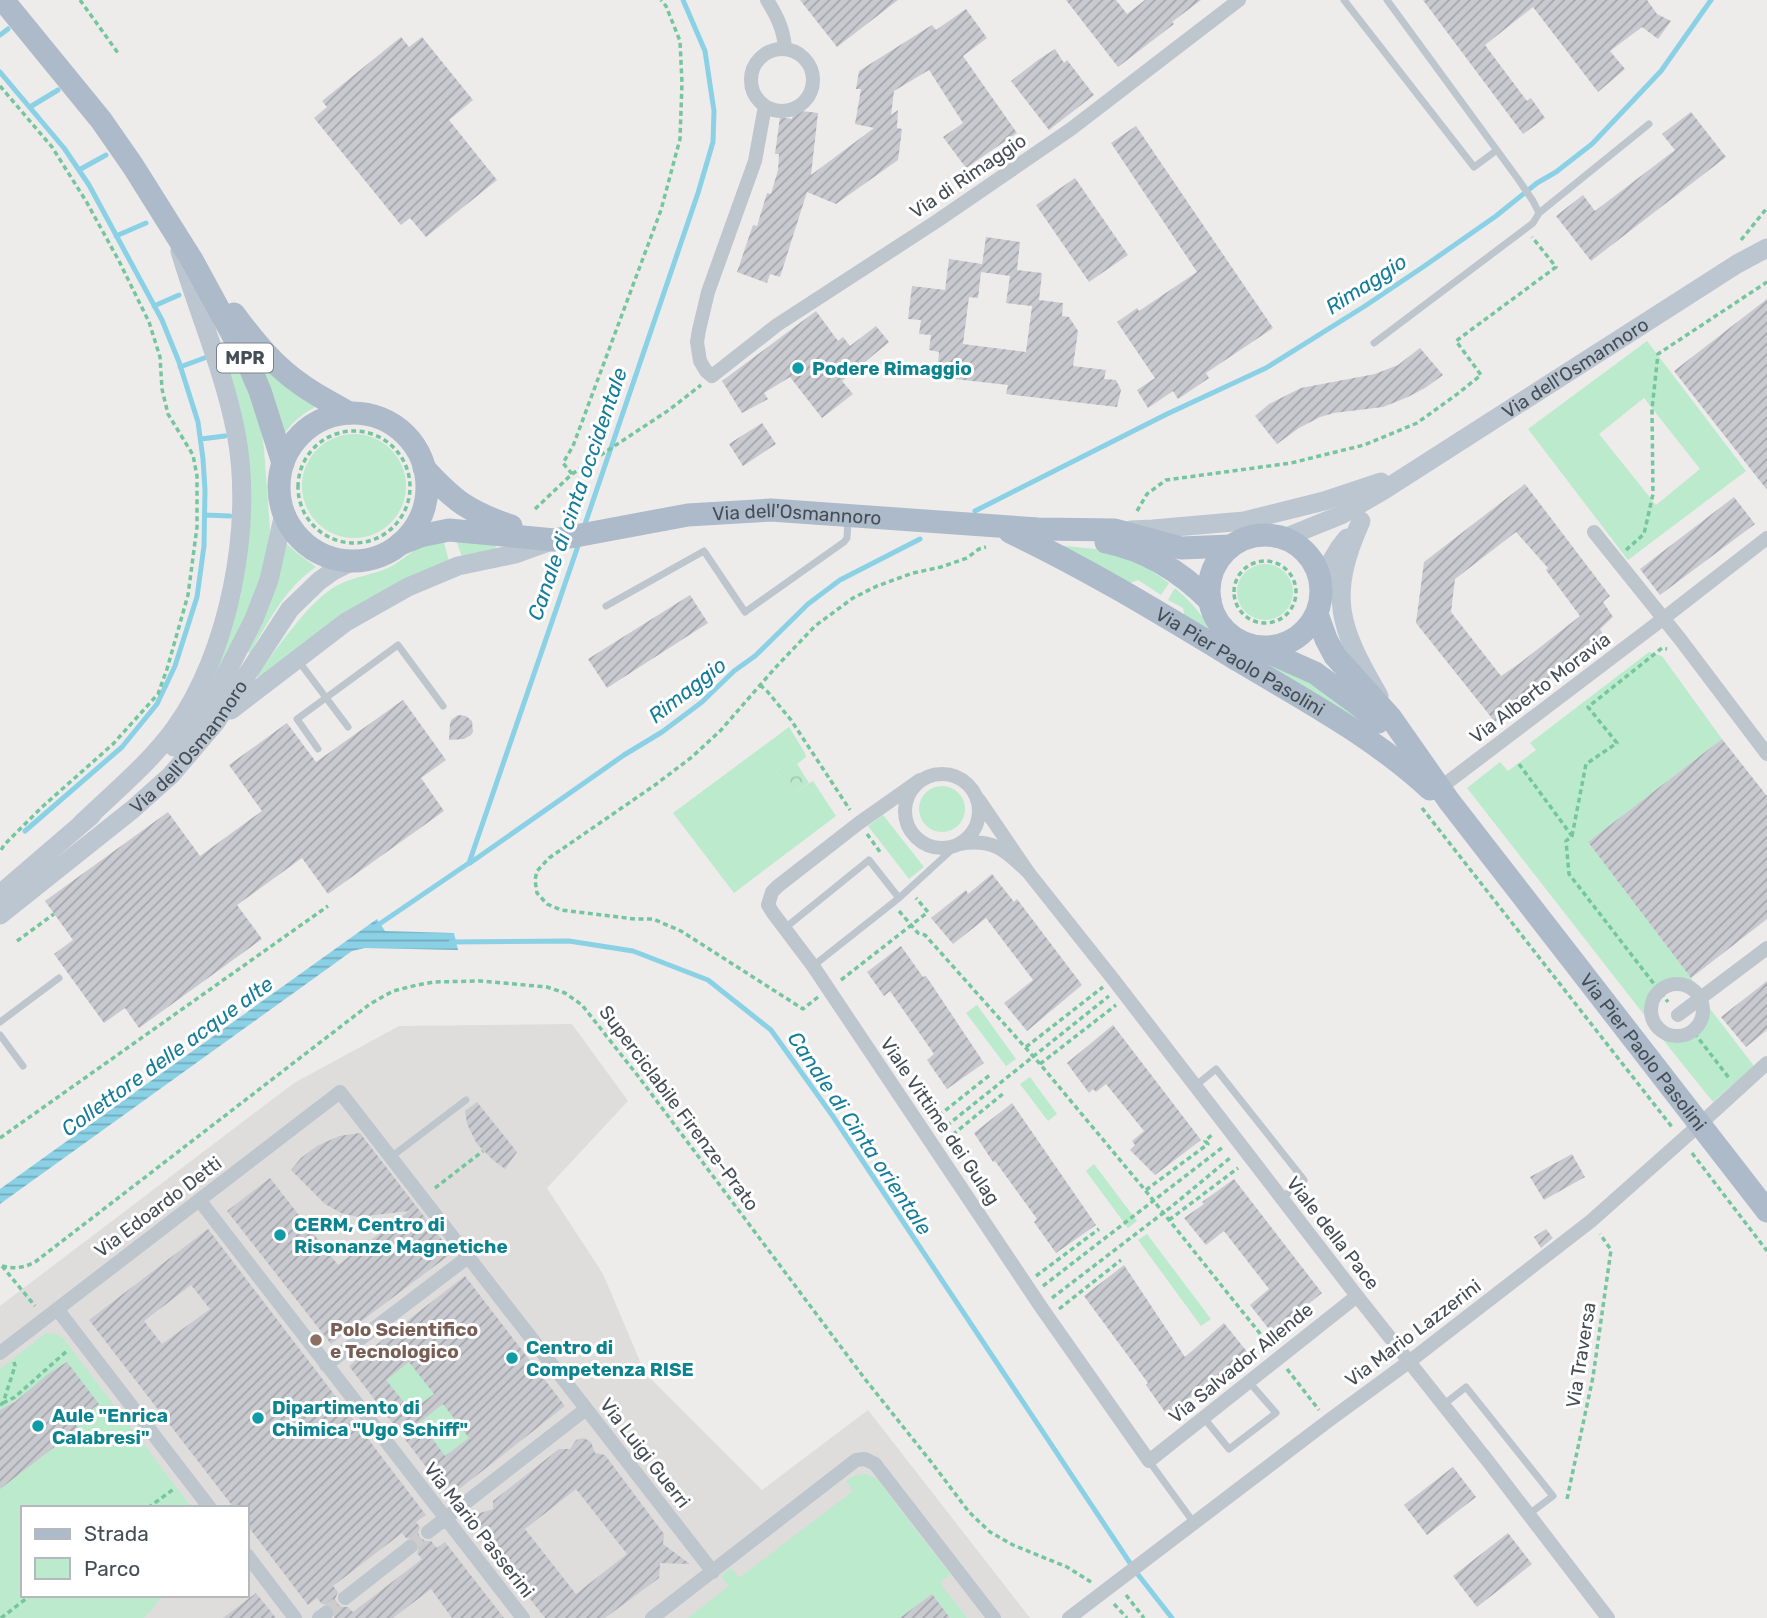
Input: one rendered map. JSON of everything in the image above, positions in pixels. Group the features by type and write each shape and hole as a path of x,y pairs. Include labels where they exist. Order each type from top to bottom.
{"main road":[{"name":"MPR","path":"6,4 101,120 192,260 262,351 304,387 349,413"},
{"name":"Via dell'Osmannoro","path":"1737,264 1767,234"},
{"name":"MPR","path":"82,823 156,751 176,727 192,700 211,659 230,599 238,558 242,498 237,437 226,389 175,235"},
{"name":"Via dell'Osmannoro","path":"1115,530 1181,548 1231,546 1257,536 1284,538 1341,515 1737,264 1767,248"},
{"name":"MPR","path":"192,260 248,363 283,463"},
{"name":"Via dell'Osmannoro","path":"558,540 485,517 458,502 424,468 414,446 397,428 374,416 349,413 313,424 295,441 279,475 284,513 297,535 329,557 355,560 374,557 419,536 449,530 558,540 664,519 771,510 973,524 994,536 1038,529 1153,529 1244,521 1324,500 1412,471"},
{"path":"400,544 421,515 426,492 424,468"},
{"name":"Via dell'Osmannoro","path":"1317,614 1327,568 1337,550 1384,490"},
{"name":"Via dell'Osmannoro","path":"0,894 82,823 139,780 173,748 204,711 236,656 264,596 284,513"},
{"name":"Via Pier Paolo Pasolini","path":"1360,521 1349,547 1340,591 1342,615 1355,653 1391,718 1691,1133 1743,1180 1767,1212"},
{"name":"Via dell'Osmannoro","path":"1038,529 1111,543 1155,559 1180,575 1210,601 1213,615 1231,636 1256,647"},
{"name":"Via Pier Paolo Pasolini","path":"994,536 1060,556 1334,718 1413,774 1466,823"},
{"path":"1284,538 1303,549 1310,557 1322,586"},
{"path":"216,722 346,622 377,603 458,566 515,554 558,540"},
{"path":"1210,601 1209,589 1215,565 1231,546"},
{"name":"Via dell'Osmannoro","path":"0,915 171,775 216,722 290,609 319,581 355,560"},
{"path":"1256,647 1275,647 1293,641 1307,629 1317,614"},
{"name":"Via Pier Paolo Pasolini","path":"1317,614 1335,656 1391,718"},
{"name":"Via Pier Paolo Pasolini","path":"1256,647 1315,673 1360,706 1445,794"}],"street":[{"path":"766,0 778,20 785,49"},
{"name":"Via di Rimaggio","path":"712,376 777,325 1071,130 1239,0"},
{"path":"785,49 795,51 803,57 813,75 813,85 803,102 785,111 774,110 757,99 751,80 757,61 774,50 785,49"},
{"path":"712,376 700,361 697,342 699,330 708,292 755,161 765,106"},
{"path":"1594,532 1664,618 1767,754"},
{"name":"Via Alberto Moravia","path":"1445,794 1767,538"},
{"path":"936,774 952,775 972,789 979,806 979,815 972,832 958,844 942,848 930,846 919,840 908,828 905,803 909,792 920,780 936,774"},
{"name":"Viale Vittime dei Gulag","path":"920,780 859,823 772,892 768,905 813,966 1045,1312 1149,1461"},
{"name":"Viale della Pace","path":"972,789 1028,872 1608,1618"},
{"name":"Viale della Pace","path":"958,844 976,841 997,846 1028,872"},
{"path":"1678,1015 1767,948"},
{"path":"1673,984 1689,987 1700,998 1703,1016 1694,1031 1686,1035 1677,1037 1660,1031 1650,1016 1650,1007 1658,991 1673,984"},
{"name":"Via Mario Lazzerini","path":"1069,1618 1410,1362 1591,1221 1767,1063"},
{"name":"Via Luigi Guerri","path":"340,1092 713,1572"},
{"name":"Via Edoardo Detti","path":"4,1350 340,1092"},
{"name":"Via Mario Passerini","path":"200,1201 523,1618"},
{"path":"326,1365 468,1256"},
{"name":"Via Salvador Allende","path":"1149,1461 1357,1296"},
{"path":"51,1313 80,1340 208,1506"},
{"path":"428,1532 586,1409"},
{"path":"652,1618 856,1460 865,1459 874,1464 994,1618"},
{"path":"345,1598 410,1547"},
{"path":"248,1556 295,1618"}],"lane":[{"path":"1345,0 1474,167 1497,149"},
{"path":"1387,0 1497,149 1534,201 1539,213"},
{"path":"1374,343 1526,229 1539,213 1649,124"},
{"path":"606,606 704,551 745,612 844,542 848,533 849,514"},
{"path":"318,749 297,719 398,645 443,706"},
{"path":"296,659 348,727"},
{"path":"813,966 896,901 958,844"},
{"path":"785,928 869,860 896,901"},
{"path":"0,1022 59,978"},
{"path":"0,1035 23,1066"},
{"path":"1195,1086 1216,1069 1304,1181 1282,1198"},
{"path":"390,1157 466,1100"},
{"path":"1204,1418 1229,1449 1276,1413 1249,1381"},
{"path":"1443,1405 1466,1387 1553,1496 1528,1515"},
{"name":"Viale Vittime dei Gulag","path":"1149,1461 1194,1523"}],"path":[{"path":"80,0 118,53"},
{"path":"572,474 563,463 573,446 661,210 680,139 680,41 661,0"},
{"path":"0,86 52,148 86,201 149,322 160,357 162,389 169,414 192,455 197,477 197,527 188,595 158,694 113,744 41,807 0,852"},
{"path":"1737,244 1767,208"},
{"path":"1138,520 1136,510 1147,494 1166,481 1291,463 1364,445 1418,423 1456,396 1481,375 1455,341 1556,267 1526,229"},
{"path":"1616,559 1644,534 1653,494 1652,409 1658,354 1767,282"},
{"path":"535,509 572,474 669,410 712,376"},
{"path":"336,433 372,433 388,443 401,456 408,474 407,502 393,526 378,537 360,542 341,541 324,534 310,522 301,506 298,489 300,471 307,454 336,433"},
{"path":"803,1009 681,931 653,919 561,910 547,904 537,893 537,871 549,858 692,757 721,730 815,626 853,598 913,573 967,558 994,536"},
{"path":"1259,561 1280,565 1293,579 1296,588 1292,607 1278,620 1258,622 1248,618 1235,602 1236,581 1241,572 1259,561"},
{"path":"1667,649 1662,648 1588,707 1617,743 1586,764 1572,836 1566,841 1569,874 1737,1089"},
{"path":"760,685 790,720 880,852 869,860"},
{"path":"1519,764 1572,836"},
{"path":"1421,806 1691,1133 1767,1251"},
{"path":"896,901 918,933 925,935 1026,1047 1145,1190 1328,1421"},
{"path":"0,1138 328,906"},
{"path":"17,942 54,915"},
{"name":"Superciclabile Firenze-Prato","path":"1,1265 15,1268 36,1262 370,1004 393,991 434,982 480,981 555,989 582,1005 647,1087 968,1513 990,1532 1013,1545 1067,1567 1102,1592"},
{"path":"1026,1047 1119,988"},
{"path":"1040,1064 1119,988"},
{"path":"928,1139 1119,988"},
{"path":"928,1139 991,1074"},
{"path":"928,1139 1004,1093"},
{"path":"1145,1190 1208,1144 1205,1140 1225,1124"},
{"path":"1169,1220 1243,1148"},
{"path":"1030,1289 1243,1148"},
{"path":"1045,1312 1243,1148"},
{"path":"422,1198 483,1151"},
{"name":"Via Traversa","path":"1567,1499 1593,1377 1611,1250 1591,1221"},
{"path":"1030,1289 1099,1229"},
{"path":"1045,1312 1121,1260"},
{"path":"1,1265 51,1313"},
{"path":"1,1404 15,1397 80,1340"},
{"path":"1,1404 15,1366 4,1350"},
{"path":"151,1506 187,1478"},
{"path":"1117,1581 1144,1618"},
{"path":"1,1618 28,1597"}],"shaded area":[{"name":"Polo Scientifico e Tecnologico","path":"572,1024 628,1101 547,1188 603,1274 645,1373 762,1490 868,1410 1030,1618 0,1618 0,1306 294,1083 399,1026"}],"green space":[{"path":"1647,341 1746,471 1628,560 1528,429","holes":["1644,398 1700,469 1656,505 1599,434"]},
{"path":"228,353 244,381 261,424 270,530 263,579 220,678 212,673 243,571 223,354"},
{"path":"262,360 317,406 299,418 285,433 260,365"},
{"path":"354,434 374,438 391,449 402,466 406,486 402,506 391,523 374,534 354,538 334,534 317,523 306,506 302,486 306,466 317,449 334,438"},
{"path":"443,539 449,561 259,679 258,673 285,638 327,592 344,582 390,567 420,547"},
{"path":"456,540 494,545 497,548 462,557"},
{"path":"287,544 316,567 287,595 250,653 246,651"},
{"path":"1056,545 1105,550 1146,567 1169,583 1161,595 1138,580 1123,586"},
{"path":"1260,564 1270,564 1285,572 1291,581 1291,603 1285,612 1270,620 1260,620 1242,608 1237,597 1237,587 1249,569"},
{"path":"1174,589 1190,602 1228,645 1302,675 1367,725 1186,623 1183,608 1168,600"},
{"path":"1649,652 1662,656 1722,739 1588,842 1698,989 1667,983 1650,1001 1651,1012 1645,1016 1467,788 1500,762 1508,771 1536,750 1530,743"},
{"path":"789,727 805,753 776,772 792,794 813,781 836,816 734,893 673,813"},
{"path":"805,753 806,757 797,764 809,783 792,794 776,772"},
{"path":"942,786 958,793 965,809 958,825 942,832 926,825 919,809 926,793"},
{"path":"883,815 924,867 909,879 868,826"},
{"path":"977,1005 1016,1059 1006,1066 966,1013"},
{"path":"1708,1006 1754,1066 1713,1102 1660,1036 1665,1031 1678,1035 1693,1030 1700,1012"},
{"path":"1030,1077 1057,1114 1048,1121 1020,1084"},
{"path":"1094,1164 1137,1221 1128,1228 1086,1171"},
{"path":"1147,1234 1211,1319 1201,1326 1138,1240"},
{"path":"465,1319 525,1397 445,1456 420,1422 443,1404 456,1421 495,1392 423,1379 434,1394 411,1411 386,1380"},
{"path":"46,1333 63,1338 190,1506 21,1506 21,1597 162,1597 144,1618 0,1618 0,1489 78,1429 74,1423 67,1362 0,1410 0,1369"},
{"path":"865,1474 876,1478 950,1574 940,1583 967,1618 950,1618 932,1594 900,1618 688,1618 729,1586 721,1576 731,1568 739,1578 853,1491 846,1481 856,1475"}],"water":[{"path":"377,919 385,931 454,933 458,950 365,948 352,951 0,1204 0,1189"}],"building":[{"path":"800,0 898,0 837,47"},
{"path":"1066,0 1116,0 1127,14 1145,0 1201,0 1118,67"},
{"path":"1423,0 1647,0 1657,14 1671,21 1658,39 1642,27 1610,51 1625,69 1598,92 1533,7 1485,45 1527,101 1531,98 1545,118 1523,134"},
{"path":"966,9 987,38 963,56 1017,133 966,168 943,137 963,123 929,70 894,91 891,115 898,110 897,128 902,129 898,160 836,204 807,192 780,277 770,274 767,283 737,272 753,225 757,226 767,193 771,194 778,170 779,154 775,154 780,117 792,119 794,110 818,113 811,175 874,128 855,124 861,89 856,89 859,71 932,25 936,30"},
{"path":"401,37 409,47 422,37 473,100 449,120 497,180 426,237 410,218 401,225 314,118 327,107 322,101"},
{"path":"1055,49 1064,63 1067,60 1094,95 1049,130 1011,81"},
{"path":"1691,112 1726,157 1591,261 1556,216 1583,195 1595,211 1675,150 1662,134"},
{"path":"1136,126 1273,328 1206,373 1209,378 1178,399 1173,391 1148,408 1137,390 1155,378 1117,322 1137,308 1139,311 1197,272 1111,143"},
{"path":"1075,178 1128,255 1089,282 1036,205"},
{"path":"986,237 1020,242 1017,270 1042,273 1039,300 1063,303 1062,316 1069,317 1078,331 1073,366 1106,370 1104,379 1116,380 1121,390 1117,407 1006,394 1008,385 937,377 939,352 929,350 931,335 919,334 921,320 908,319 912,286 945,290 949,259 982,264","holes":["981,272 1010,276 1006,303 1032,306 1026,352 963,344 969,297 978,298"]},
{"path":"1767,299 1767,490 1674,371"},
{"name":"Podere Rimaggio","path":"816,311 838,341 843,337 850,346 876,326 889,342 842,381 853,394 822,418 790,377 764,393 768,399 742,413 722,381"},
{"path":"1420,348 1443,375 1408,397 1383,407 1320,417 1277,444 1255,416 1269,404 1301,388 1375,374 1398,365"},
{"path":"762,423 776,444 743,466 729,444"},
{"path":"1525,484 1610,596 1603,602 1613,617 1600,629 1605,638 1495,722 1416,623 1424,562","holes":["1516,532 1548,568 1546,570 1580,616 1501,676 1451,612 1455,579"]},
{"path":"1734,497 1755,524 1660,595 1640,569"},
{"path":"690,595 708,623 607,688 588,659"},
{"path":"403,700 446,760 421,778 444,811 328,894 302,858 237,905 262,939 139,1028 125,1008 104,1023 54,954 73,940 45,901 168,812 200,856 262,811 229,765 287,723 316,762"},
{"path":"458,715 466,716 472,721 473,732 464,739 449,740 451,720"},
{"path":"1722,739 1767,796 1767,919 1691,978 1588,842"},
{"path":"992,874 1014,902 1017,899 1082,985 1027,1031 1004,1003 1033,980 986,918 953,944 931,918 966,890 968,894"},
{"path":"901,946 923,977 926,976 984,1063 947,1089 927,1060 934,1054 890,991 884,996 867,972"},
{"path":"1767,981 1767,1030 1746,1047 1721,1017"},
{"path":"1113,1025 1201,1140 1155,1175 1130,1150 1135,1145 1132,1141 1144,1131 1106,1084 1096,1092 1093,1089 1089,1093 1067,1063"},
{"path":"477,1102 517,1152 505,1169 477,1144 467,1124 465,1111"},
{"path":"1012,1103 1096,1225 1056,1253 1034,1222 1037,1219 974,1133"},
{"name":"CERM, Centro di Risonanze Magnetiche","path":"360,1133 452,1253 331,1344 227,1211 270,1178 338,1265 409,1211 358,1217 341,1213 325,1204 291,1170 317,1146 339,1136"},
{"path":"1572,1154 1585,1177 1544,1200 1530,1177"},
{"path":"1234,1179 1322,1293 1272,1333 1250,1305 1269,1289 1224,1231 1206,1245 1184,1218"},
{"name":"Dipartimento di Chimica \"Ugo Schiff\"","path":"208,1229 426,1515 416,1522 420,1527 420,1537 431,1541 437,1548 445,1542 504,1618 452,1618 431,1589 393,1618 334,1618 335,1611 331,1605 322,1604 317,1598 308,1605 248,1526 248,1506 232,1506 89,1320","holes":["191,1285 210,1309 162,1344 144,1321","402,1533 406,1538 413,1538 418,1542 420,1546 417,1553 422,1559 353,1612 338,1604 335,1599 338,1592 333,1586"]},
{"path":"1546,1229 1553,1238 1541,1248 1534,1237"},
{"path":"1124,1265 1185,1357 1224,1323 1248,1353 1167,1415 1146,1385 1148,1383 1084,1296"},
{"path":"465,1276 565,1406 449,1497 349,1366","holes":["409,1362 434,1394 411,1411 386,1380","443,1404 469,1438 445,1456 420,1422"]},
{"name":"Aule \"Enrica Calabresi\"","path":"67,1362 99,1404 74,1423 79,1428 0,1489 0,1410 15,1402"},
{"path":"584,1438 591,1442 595,1453 605,1455 664,1534 663,1544 690,1564 660,1563 659,1578 605,1618 545,1618 487,1544 489,1534 479,1529 476,1516 493,1509 493,1501 559,1449 570,1449 576,1440","holes":["576,1489 627,1554 576,1594 525,1529"]},
{"path":"1453,1467 1476,1497 1427,1535 1404,1505"},
{"path":"1508,1533 1532,1564 1477,1607 1453,1576"},
{"path":"256,1593 276,1618 223,1618"},
{"path":"932,1594 950,1618 900,1618"}],"waterway":[{"name":"Canale di cinta occidentale","path":"584,527 713,142 714,111 705,51 683,0"},
{"name":"Rimaggio","path":"975,511 1167,414 1266,368 1423,267 1592,144 1661,71 1711,0"},
{"path":"0,35 8,29"},
{"path":"0,72 64,148 89,185 162,320 198,422 205,490 204,546 197,597 175,666 157,704 122,747 25,831"},
{"path":"30,107 58,90"},
{"path":"79,170 106,155"},
{"path":"116,236 146,223"},
{"path":"154,306 179,295"},
{"path":"180,367 207,357"},
{"path":"201,439 225,436"},
{"path":"205,515 230,516"},
{"name":"Rimaggio","path":"470,863 702,702 734,671 755,656 808,604 840,580 920,539"},
{"name":"Canale di cinta occidentale","path":"375,927 469,863 579,543"},
{"name":"Canale di Cinta orientale","path":"451,942 569,941 633,951 708,980 771,1030 832,1115 1136,1572 1172,1618"}],"tunnel":[{"path":"410,1547 428,1532"},
{"path":"326,1613 345,1598"}],"place":[{"name":"Podere Rimaggio","path":"798,368"},
{"name":"CERM, Centro di Risonanze Magnetiche","path":"280,1235"},
{"name":"Polo Scientifico e Tecnologico","path":"316,1340"},
{"name":"Centro di Competenza RISE","path":"512,1358"},
{"name":"Dipartimento di Chimica \"Ugo Schiff\"","path":"258,1418"},
{"name":"Aule \"Enrica Calabresi\"","path":"38,1426"}],"water label":[{"name":"Collettore delle acque alte","path":"167,1056"}]}
